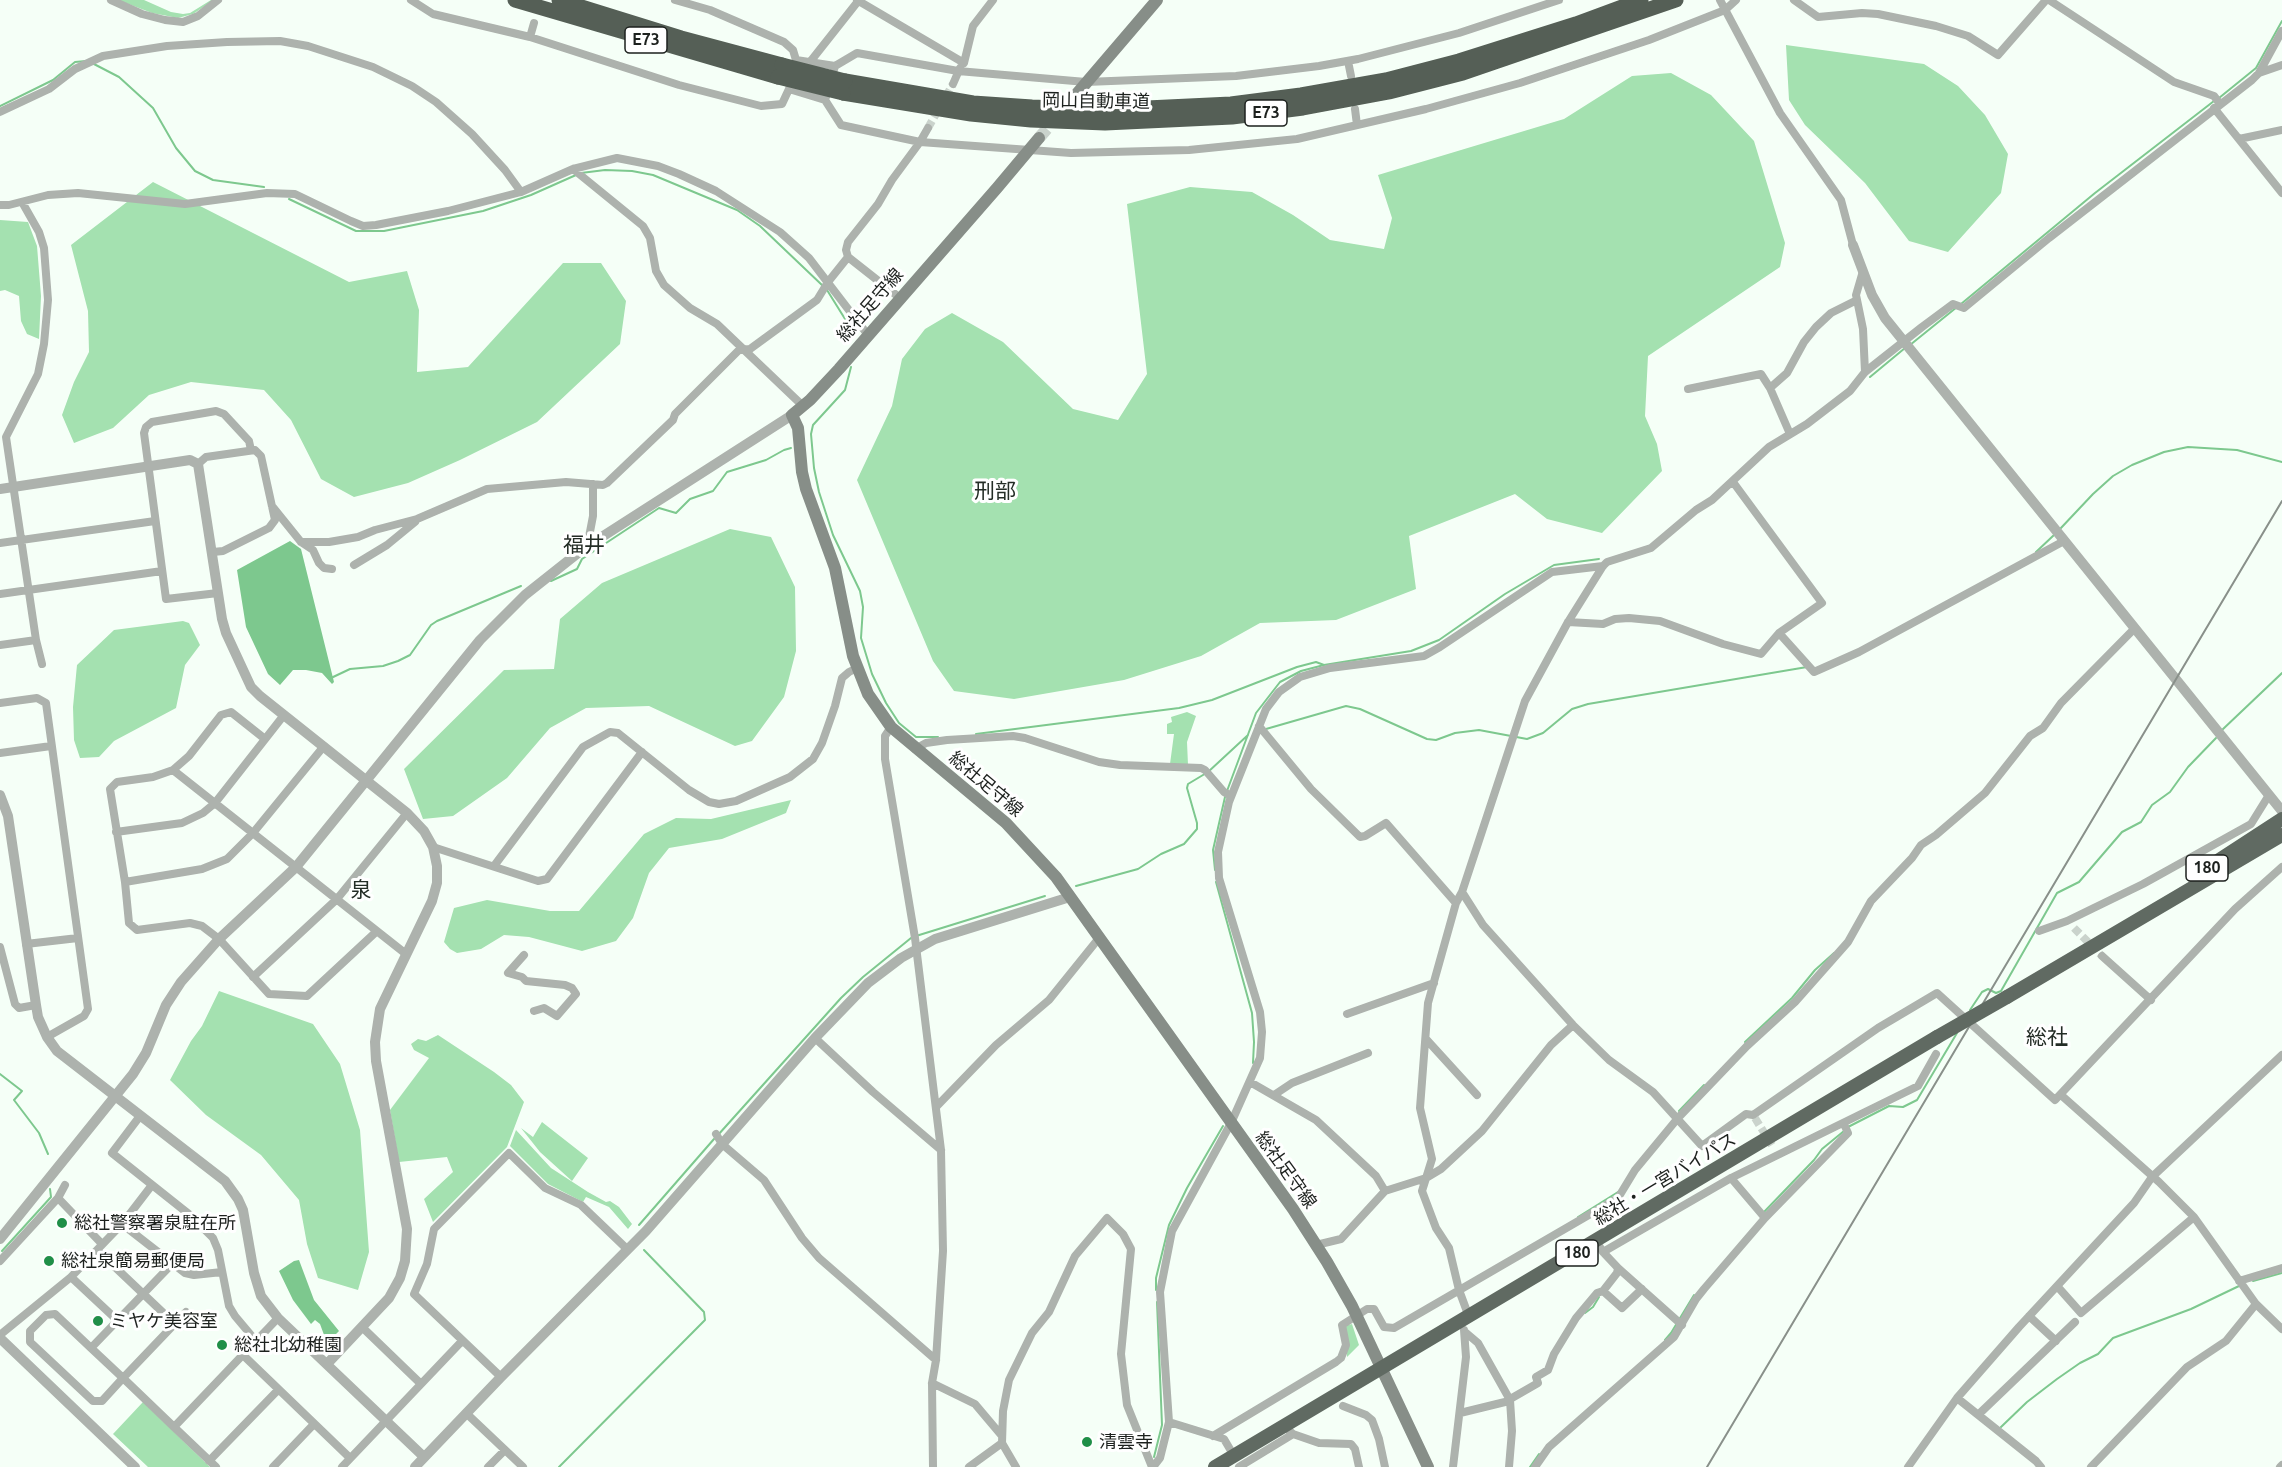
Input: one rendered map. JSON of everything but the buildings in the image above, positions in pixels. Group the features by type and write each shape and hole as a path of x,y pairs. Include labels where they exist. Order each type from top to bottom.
{"highway":[{"name":"岡山自動車道","path":"515,0 785,68"},
{"name":"岡山自動車道","path":"559,0 844,87 971,114 1030,120 1105,123 1232,117 1314,106 1389,92 1442,79 1579,35 1676,0"},
{"path":"577,0 602,13"},
{"name":"岡山自動車道","path":"844,87 973,103 1032,107 1105,110 1231,104 1301,95 1386,80 1459,61 1576,24 1641,0"},
{"name":"総社・一宮バイパス","path":"2134,921 2200,872 2282,819"},
{"name":"総社・一宮バイパス","path":"1215,1467 1236,1462 1289,1431 1382,1368 1465,1324 1599,1246 1629,1221 2282,835"}],"main road":[{"path":"1075,96 1157,0"},
{"name":"総社足守線","path":"1039,138 868,335 792,415 798,428 806,489 835,568 857,668 868,694 891,727 1012,828 1038,856 1070,897 1316,1245 1356,1316 1428,1467"}],"street":[{"path":"111,0 142,14 165,20 183,21 198,16 218,0"},
{"path":"411,0 433,14 530,38 679,85 760,106 782,104 789,89 785,68 793,50 784,42 710,10 675,0"},
{"path":"810,62 858,0 964,63"},
{"path":"953,84 964,63 973,26 993,0"},
{"path":"785,68 810,62 835,66 857,53 958,71 1086,82 1236,76 1348,61 1458,33 1559,0"},
{"path":"1720,0 1779,113 1841,200 1853,245 1878,308 2282,811"},
{"path":"789,89 825,100 841,125 920,142 1071,153 1189,150 1297,139 1520,83 1649,40 1725,10 1736,0"},
{"path":"1794,0 1818,17 1878,14 1936,26 1968,36 1998,55 2048,0 2174,82 2217,102 2239,139 2282,193"},
{"path":"530,38 534,23"},
{"path":"2259,73 2282,31"},
{"path":"0,112 49,89 88,62 103,56 167,46 280,41 308,46 391,74 436,102 472,134 505,170 521,192"},
{"path":"1348,61 1350,76"},
{"path":"1453,1467 1466,1358 1465,1324 1449,1248 1436,1228 1422,1191 1432,1159 1420,1108 1428,1003 1456,903 1462,892 1512,735 1525,701 1568,622 1607,562 1651,548 1733,482 1769,447 1850,391 1864,372 1906,345 1953,304 1964,308 2217,102 2259,73 2282,65"},
{"path":"825,100 835,66"},
{"path":"1355,109 1357,125"},
{"path":"900,298 848,257 846,250 848,242 878,204 928,128"},
{"path":"2239,139 2282,130"},
{"path":"0,205 48,195 78,193 185,204 267,193 295,194 363,226 448,211 521,192 617,158 658,166 680,174 716,191 780,232 809,258 825,286 868,335"},
{"path":"577,172 643,226 650,238 656,271 664,285 690,308 717,324 803,406"},
{"path":"22,202 39,232 44,248 48,300 44,344 38,374 3,437 14,486 36,640 42,664"},
{"path":"301,542 346,540 417,519 487,489 566,482 607,483 673,420 675,414 739,350 750,349 817,300 848,257"},
{"path":"1863,271 1856,295 1863,329 1864,372"},
{"path":"1770,388 1787,373 1804,342 1816,327 1830,313 1857,300"},
{"path":"1688,389 1761,374 1770,388 1790,434"},
{"path":"218,593 166,599 144,433 146,427 152,422 216,411 224,414 249,441 251,450"},
{"path":"0,1261 146,1053 159,1020 181,982 219,939 296,867 480,640 525,595 591,544 792,415"},
{"path":"198,464 206,457 255,450 261,456 272,506 274,520 269,528 223,551 213,552"},
{"path":"0,489 190,460 198,464"},
{"path":"198,464 226,633 245,676 260,696 408,813 424,831 433,847 437,866 437,883 432,902 380,1009 375,1042 376,1061 406,1229 407,1244 400,1278 389,1298 327,1364"},
{"path":"1568,622 1603,624 1616,619 1629,618 1660,621 1723,644 1761,654 1779,633 1822,603 1733,482"},
{"path":"591,544 589,537 593,516 593,484"},
{"path":"272,506 301,542 313,550 324,568 332,569"},
{"path":"354,565 387,545 417,519"},
{"path":"0,543 155,521"},
{"path":"1779,633 1814,672 1859,652 2063,539"},
{"path":"969,1467 1002,1439 1003,1411 1009,1380 1032,1333 1049,1312 1075,1256 1107,1218 1123,1234 1131,1249 1121,1354 1127,1405 1152,1467 1160,1458 1169,1422 1161,1292 1172,1231 1231,1124 1260,1058 1262,1032 1260,1012 1219,878 1218,852 1228,794 1266,710 1280,692 1300,676 1330,669 1424,656 1552,572 1603,566"},
{"path":"0,594 162,571"},
{"path":"1213,1436 1341,1358 1346,1345 1342,1325 1356,1316 1372,1308 1384,1327 1394,1328 1618,1198 1635,1170 1678,1118 1747,1046 1794,1002 1848,942 1871,901 1912,858 1921,845 1985,793 2030,736 2043,728 2061,703 2135,628"},
{"path":"0,645 36,640"},
{"path":"494,866 583,747 610,732 618,733 689,790 719,804 736,801 790,777 813,759 822,743 842,678 857,668"},
{"path":"0,703 37,698 46,703 88,1009 84,1016 47,1037"},
{"path":"265,739 231,712 221,715 189,756 173,770 153,777 117,782 110,789 129,923 137,930 190,922 202,926 219,939 269,994 307,996 377,931"},
{"path":"116,832 182,823 202,813 215,803 284,715"},
{"path":"1259,726 1311,789 1360,837 1386,823 1456,903"},
{"path":"891,727 885,736 885,759 915,940 941,1150 943,1251 936,1360 932,1383 933,1467"},
{"path":"915,749 926,743 947,740 1013,736 1100,762 1208,772 1228,794"},
{"path":"0,753 51,746"},
{"path":"125,882 202,869 227,859 253,833 324,746"},
{"path":"433,847 538,882 547,879 642,752"},
{"path":"173,770 406,954"},
{"path":"0,795 8,816 38,1017 47,1037 57,1051 218,1175 234,1193 243,1210 256,1284 261,1296 278,1318 424,1457"},
{"path":"2039,931 2071,925 2251,824 2269,795"},
{"path":"253,977 337,899 408,813"},
{"path":"1462,892 1483,925 1574,1025 1609,1060 1653,1092 1702,1146 1746,1114 1754,1117 1878,1028 1937,993 2055,1101 2235,909 2282,867"},
{"path":"415,1467 646,1232 719,1139 868,983 915,940 955,932 1070,897"},
{"path":"26,944 78,938"},
{"path":"937,1106 996,1045 1049,1000 1099,938"},
{"path":"0,947 15,1004 19,1008 36,1005"},
{"path":"524,955 508,973 522,977 526,981 565,985 572,988 576,994 557,1016 544,1008 534,1011"},
{"path":"2102,956 2151,1000"},
{"path":"1347,1014 1434,983"},
{"path":"1316,1245 1341,1239 1385,1191 1426,1178 1441,1169 1482,1131 1551,1045 1574,1025"},
{"path":"815,1038 873,1092 941,1150"},
{"path":"1426,1039 1477,1095"},
{"path":"1274,1095 1292,1083 1368,1053"},
{"path":"1679,1324 1618,1268 1599,1246 1731,1178 1776,1151 1845,1127 1918,1086 1936,1054"},
{"path":"1908,1467 1957,1398 2134,1203 2152,1177 2282,1055"},
{"path":"1250,1082 1316,1120 1376,1176 1385,1191"},
{"path":"2061,1095 2194,1217 2205,1229 2220,1256 2256,1304 2282,1329"},
{"path":"140,1116 112,1152 206,1229 213,1238 218,1250 229,1306 256,1341"},
{"path":"1535,1467 1549,1447 1674,1337 1679,1324 1695,1299 1765,1218 1848,1133 1845,1127"},
{"path":"719,1139 764,1180 801,1238 819,1258 936,1360"},
{"path":"501,1377 414,1294 427,1264 434,1228 510,1153 545,1188 581,1205 627,1249"},
{"path":"1731,1178 1765,1218"},
{"path":"0,1239 58,1198 65,1185"},
{"path":"135,1467 0,1337 71,1276 122,1224 152,1185"},
{"path":"58,1198 99,1247 175,1324"},
{"path":"1618,1198 1629,1221"},
{"path":"2057,1286 2081,1313 2194,1217"},
{"path":"122,1224 185,1273 194,1275 222,1272"},
{"path":"91,1347 172,1264"},
{"path":"1460,1413 1508,1399 1537,1381 1536,1377 1548,1370 1554,1354 1576,1318 1601,1292 1618,1268"},
{"path":"2241,1284 2282,1268"},
{"path":"71,1276 117,1320"},
{"path":"1601,1292 1622,1308 1642,1289"},
{"path":"2091,1467 2187,1367 2226,1341 2256,1304"},
{"path":"186,1312 123,1378 102,1401 93,1401 30,1342 30,1331 46,1315 55,1314 91,1347 123,1378 174,1427 212,1464 278,1390"},
{"path":"2029,1316 2056,1341"},
{"path":"174,1427 278,1318"},
{"path":"1979,1414 2075,1322"},
{"path":"1465,1324 1478,1343 1508,1399 1512,1431 1509,1467"},
{"path":"363,1328 421,1384"},
{"path":"342,1467 462,1341"},
{"path":"243,1355 350,1458"},
{"path":"932,1383 975,1404 1002,1439 1016,1467"},
{"path":"1957,1398 2041,1467"},
{"path":"1343,1406 1366,1414 1372,1420 1385,1467"},
{"path":"466,1413 524,1467"},
{"path":"1169,1422 1224,1439 1236,1462"},
{"path":"273,1467 314,1424"},
{"path":"1289,1431 1319,1443 1351,1444 1355,1449 1359,1467"},
{"path":"488,1467 505,1450"}],"shaded area":[{"path":"118,0 144,0 171,12 183,14 190,13 214,0 193,14 178,18 152,13"},
{"path":"1786,45 1924,64 1958,86 1985,115 2008,154 2001,193 1948,252 1909,241 1865,183 1805,125 1789,100"},
{"path":"1671,73 1711,95 1754,141 1785,243 1780,267 1648,356 1645,416 1657,444 1662,471 1602,533 1547,519 1515,494 1409,536 1416,589 1336,620 1260,623 1201,656 1124,680 1014,699 954,691 933,661 857,480 892,406 902,359 925,329 952,313 1003,342 1073,409 1118,420 1147,374 1127,204 1190,187 1252,192 1293,215 1330,240 1384,249 1392,218 1378,175 1564,119 1632,76"},
{"path":"153,182 349,282 407,271 419,310 417,372 468,367 563,263 601,263 626,301 620,344 537,422 408,483 354,497 321,479 291,420 264,390 191,382 149,395 113,428 74,443 62,415 74,382 89,352 88,311 71,245"},
{"path":"0,220 28,222 37,246 41,296 39,339 27,334 21,321 19,296 5,290 0,291"},
{"path":"730,529 771,537 795,587 796,651 784,697 752,741 735,746 649,706 586,708 550,728 507,778 453,816 423,819 404,769 504,670 554,669 560,619 602,583"},
{"path":"290,541 301,549 334,682 332,684 322,673 293,670 280,685 268,674 246,627 237,570"},
{"path":"183,621 189,623 200,645 185,665 176,708 114,741 99,757 80,758 74,740 73,707 77,665 114,630"},
{"path":"1187,712 1196,716 1187,742 1188,765 1170,764 1174,734 1167,734 1167,724 1172,722 1171,717"},
{"path":"791,800 786,813 722,839 669,848 649,873 633,918 616,941 582,951 529,937 504,935 481,949 457,953 444,942 454,908 487,900 550,911 579,911 644,834 676,818 711,819"},
{"path":"219,991 313,1024 340,1064 360,1130 369,1252 358,1290 318,1278 307,1244 299,1200 261,1155 206,1115 170,1080 191,1041 202,1026"},
{"path":"438,1035 511,1085 524,1102 507,1147 433,1222 424,1199 453,1172 447,1157 399,1162 390,1110 429,1058 414,1050 411,1044 418,1039 426,1041"},
{"path":"542,1122 588,1158 572,1181 540,1152 521,1128 533,1137"},
{"path":"516,1130 551,1168 588,1192 619,1207 632,1224 628,1229 609,1207 586,1197 583,1202 548,1184 510,1146"},
{"path":"299,1260 314,1300 339,1331 327,1343 320,1324 315,1320 311,1324 293,1300 279,1271"},
{"path":"1352,1324 1359,1345 1347,1357 1345,1326"},
{"path":"143,1402 210,1467 148,1467 113,1434"}],"waterway":[{"path":"2219,98 2256,68 2282,21"},
{"path":"0,106 53,80 75,62 86,61"},
{"path":"92,63 119,77 153,108 176,148 195,171 213,180 264,187"},
{"path":"1961,304 2095,193 2214,101"},
{"path":"581,173 605,170 632,171 653,175 737,210 760,226 823,286"},
{"path":"289,199 356,231 384,231 483,211 531,195 576,175"},
{"path":"827,290 855,335"},
{"path":"1910,345 1957,307"},
{"path":"1870,377 1905,348"},
{"path":"851,367 845,390 813,425 811,434 814,468 819,492 833,535 860,591 863,607 861,638 872,674 886,703 899,723 916,737 938,737"},
{"path":"2060,529 2113,476 2132,465 2164,452 2188,447 2237,450 2282,462"},
{"path":"551,581 577,569 582,559 659,508 676,513 690,499 713,491 727,472 766,460 791,448"},
{"path":"2036,552 2054,535"},
{"path":"1227,791 1256,713 1280,682 1301,671 1324,665 1411,651 1439,640 1505,594 1554,565 1599,559"},
{"path":"331,678 350,669 383,666 398,661 410,655 431,625 437,621 521,586"},
{"path":"976,734 1179,708 1212,700 1297,667 1316,662 1324,665"},
{"path":"1266,729 1346,706 1360,709 1427,739 1436,740 1455,733 1479,730 1527,739 1543,733 1572,709 1588,704 1807,667"},
{"path":"2222,730 2282,673"},
{"path":"1076,886 1138,869 1161,854 1184,844 1197,829 1188,784 1208,772 1248,735"},
{"path":"1970,1010 1982,992 1988,989 1996,993 2001,991 2057,893 2079,882 2122,832 2141,822 2152,805 2170,792 2188,767 2216,738"},
{"path":"1215,870 1213,850 1225,797"},
{"path":"1216,882 1252,1013 1253,1063"},
{"path":"916,936 1045,896"},
{"path":"718,1135 841,998 911,938"},
{"path":"1745,1042 1792,998 1815,970 1834,953"},
{"path":"1848,1127 1889,1106 1903,1107 1917,1100 1957,1033"},
{"path":"0,1074 22,1091 14,1100 39,1133 48,1154"},
{"path":"1679,1111 1704,1085"},
{"path":"1156,1290 1156,1278 1169,1225 1187,1188 1223,1126"},
{"path":"1764,1212 1822,1149 1844,1131"},
{"path":"639,1225 714,1139"},
{"path":"2,1251 51,1197 50,1189"},
{"path":"1578,1217 1618,1192"},
{"path":"559,1467 705,1320 704,1312 644,1250"},
{"path":"2253,1281 2282,1273"},
{"path":"2001,1427 2027,1402 2080,1363 2098,1354 2113,1338 2191,1309 2239,1286"},
{"path":"1665,1340 1694,1295"},
{"path":"1585,1313 1593,1307 1599,1297"},
{"path":"1154,1457 1162,1425 1157,1302"},
{"path":"1530,1467 1539,1454"}],"tunnel":[{"path":"928,128 953,84"},
{"path":"1039,138 1058,116"},
{"path":"2074,928 2102,956"},
{"path":"1755,1118 1773,1147"}],"railway":[{"path":"1707,1467 2282,501"}],"place":[{"name":"総社警察署泉駐在所","path":"62,1223"},
{"name":"総社泉簡易郵便局","path":"49,1261"},
{"name":"ミヤケ美容室","path":"98,1321"},
{"name":"総社北幼稚園","path":"222,1345"},
{"name":"清雲寺","path":"1087,1442"}],"district":[{"name":"刑部","path":"995,491"},
{"name":"福井","path":"584,545"},
{"name":"泉","path":"361,890"},
{"name":"総社","path":"2047,1037"}]}
